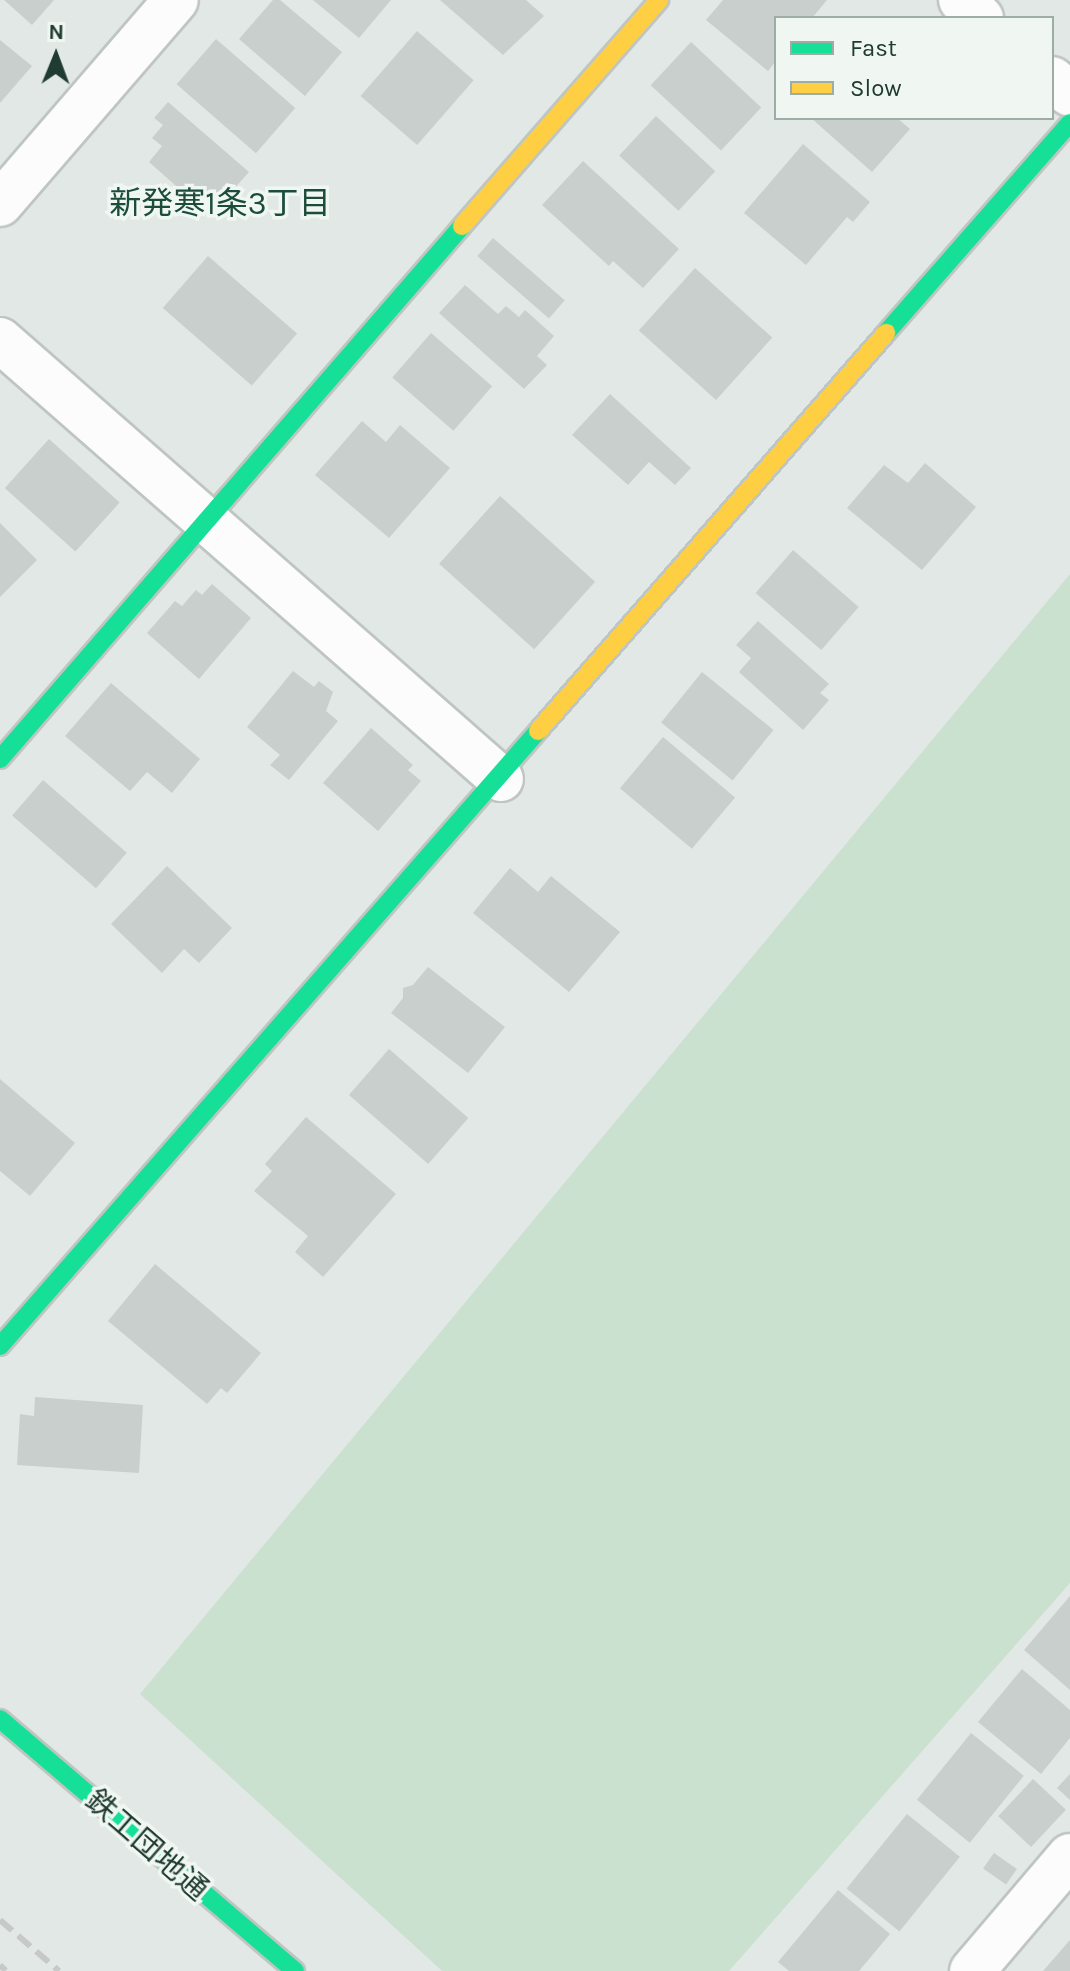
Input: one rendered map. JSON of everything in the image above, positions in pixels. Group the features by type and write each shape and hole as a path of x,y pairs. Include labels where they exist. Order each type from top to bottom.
{"street":[{"path":"0,204 176,0"},
{"path":"0,759 659,0"},
{"path":"961,0 979,16"},
{"path":"1054,81 1070,94"},
{"path":"0,1346 501,779 1070,123"},
{"path":"0,340 501,779"},
{"name":"鉄工団地通","path":"0,1719 295,1971"},
{"path":"972,1971 1070,1856"}],"green space":[{"path":"1070,574 1070,1583 729,1971 442,1971 140,1694"}],"building":[{"path":"4,0 54,0 32,25"},
{"path":"273,0 280,0 342,52 305,96 239,39"},
{"path":"313,0 391,0 359,38"},
{"path":"440,0 526,0 544,16 503,55"},
{"path":"723,0 827,0 814,16 774,16 774,64 768,71 706,20"},
{"path":"417,31 474,80 417,145 361,96"},
{"path":"216,39 295,108 256,153 177,84"},
{"path":"0,40 32,66 0,103"},
{"path":"691,42 761,107 721,151 651,85"},
{"path":"168,102 249,172 210,216 149,162 162,146 152,138 163,125 154,118"},
{"path":"656,116 715,171 678,211 619,155"},
{"path":"813,120 899,120 910,129 872,172"},
{"path":"803,144 870,202 853,222 847,217 806,265 744,213"},
{"path":"583,161 679,249 643,288 613,261 609,266 542,205"},
{"path":"493,238 565,300 549,318 477,256"},
{"path":"208,256 297,333 252,385 163,308"},
{"path":"695,268 772,338 716,400 639,330"},
{"path":"465,285 498,314 506,306 519,317 525,310 554,336 537,356 547,365 524,389 439,313"},
{"path":"431,333 492,386 453,431 392,378"},
{"path":"610,394 691,468 675,485 649,462 628,485 572,435"},
{"path":"362,421 386,442 400,425 450,468 389,538 315,475"},
{"path":"49,439 120,503 75,552 5,488"},
{"path":"925,463 976,507 922,570 847,508 884,465 908,483"},
{"path":"500,496 595,582 534,649 439,564"},
{"path":"0,523 37,560 0,597"},
{"path":"793,550 859,607 821,650 756,593"},
{"path":"212,584 251,618 199,679 147,633 175,601 182,606 196,590 202,595"},
{"path":"758,621 829,684 820,693 829,700 803,730 739,672 751,658 736,645"},
{"path":"293,671 314,687 319,681 333,692 326,711 338,721 289,780 270,765 280,755 247,727"},
{"path":"702,672 773,730 733,780 661,723"},
{"path":"111,683 200,759 172,793 147,772 130,791 65,736"},
{"path":"371,728 413,765 408,770 421,781 378,831 323,783"},
{"path":"663,737 735,797 692,849 620,788"},
{"path":"43,780 127,853 96,888 12,815"},
{"path":"167,866 232,928 199,963 184,949 162,973 111,924"},
{"path":"510,868 538,892 551,876 620,932 569,992 473,913"},
{"path":"428,967 505,1027 468,1073 391,1013 403,998 403,988 413,985"},
{"path":"389,1049 468,1118 428,1164 349,1095"},
{"path":"0,1079 75,1143 30,1196 0,1171"},
{"path":"306,1117 396,1194 323,1277 295,1252 308,1236 254,1191 272,1171 265,1164"},
{"path":"155,1264 261,1353 227,1393 221,1388 207,1404 108,1321"},
{"path":"35,1397 143,1405 139,1473 17,1465 20,1414 34,1416"},
{"path":"1070,1596 1070,1690 1024,1650"},
{"path":"1022,1669 1070,1710 1070,1738 1041,1774 978,1722"},
{"path":"971,1733 1024,1776 970,1843 917,1800"},
{"path":"1070,1774 1070,1800 1057,1788"},
{"path":"1033,1779 1066,1810 1031,1847 998,1816"},
{"path":"907,1814 960,1857 899,1931 847,1889"},
{"path":"994,1853 1017,1869 1006,1885 983,1869"},
{"path":"838,1890 890,1934 859,1971 789,1971 778,1962"},
{"path":"1070,1940 1070,1971 1043,1971"}],"railway":[{"path":"0,1920 59,1971"},
{"path":"0,1965 6,1971"}],"traffic: fast":[{"path":"886,333 1070,123"},
{"path":"0,759 462,226"},
{"path":"0,1346 538,731"},
{"path":"0,1719 295,1971"}],"traffic: slow":[{"path":"462,226 659,0"},
{"path":"538,731 886,333"}],"district":[{"name":"新発寒1条3丁目","path":"220,204"}]}
